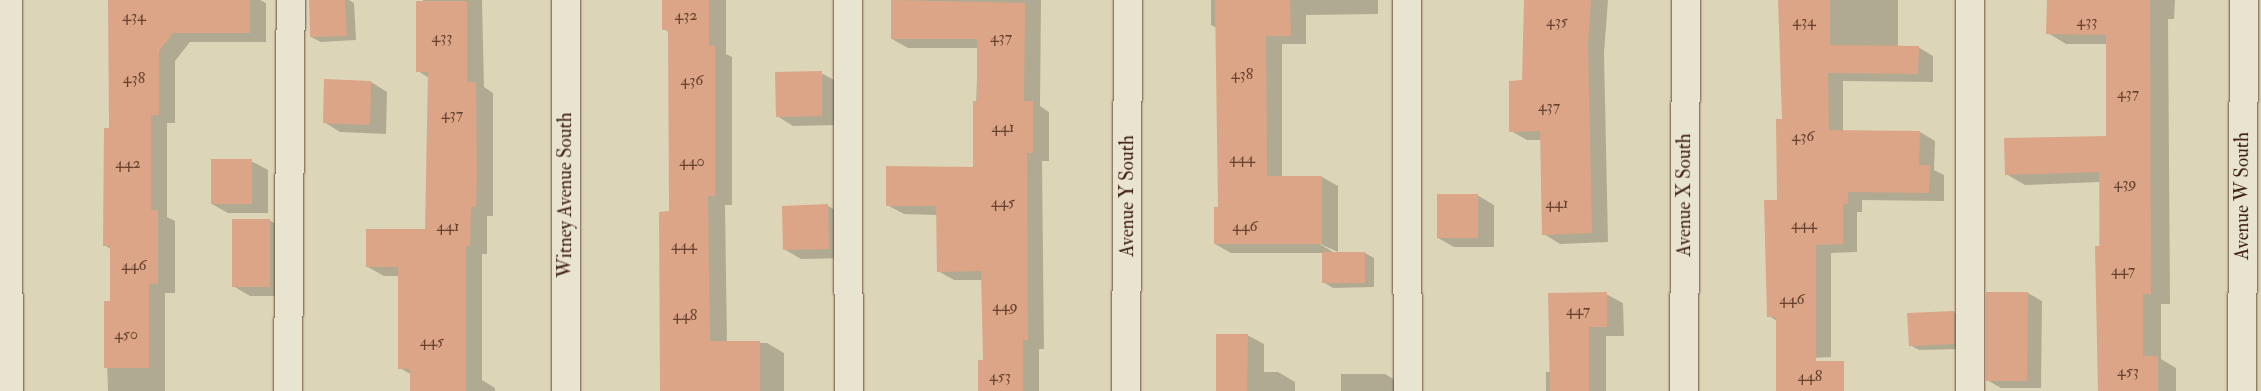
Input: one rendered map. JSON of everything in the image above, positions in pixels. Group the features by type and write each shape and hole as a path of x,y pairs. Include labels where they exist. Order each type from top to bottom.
{"street":[{"path":"8,0 9,391"},
{"path":"288,391 291,0"},
{"name":"Witney Avenue South","path":"566,0 566,391"},
{"path":"848,0 849,391"},
{"name":"Avenue Y South","path":"1126,391 1128,0"},
{"path":"1407,0 1408,391"},
{"name":"Avenue X South","path":"1684,391 1686,0"},
{"path":"1970,0 1970,391"},
{"name":"Avenue W South","path":"2242,391 2244,0"}],"building":[{"path":"108,0 250,0 250,33 173,33 159,51 159,115 151,115 151,210 158,210 158,284 149,284 149,368 104,368 104,301 110,301 110,246 103,246 104,128 109,128"},
{"path":"309,0 345,0 347,36 310,37"},
{"path":"662,0 709,0 709,46 715,46 715,196 708,196 710,341 760,341 760,391 660,391 659,212 669,211 668,30 662,30"},
{"path":"891,0 1025,3 1024,101 1033,101 1033,153 1027,153 1028,340 1023,340 1023,391 978,391 978,360 983,360 981,271 937,272 936,206 886,206 886,166 973,167 973,101 977,101 977,39 891,39"},
{"path":"1215,0 1290,0 1291,36 1266,36 1267,176 1322,176 1322,244 1214,244 1214,207 1218,207"},
{"path":"1524,0 1591,0 1588,43 1592,233 1542,235 1540,131 1509,132 1509,81 1522,80"},
{"path":"1778,0 1830,0 1830,45 1919,46 1918,74 1828,73 1829,130 1920,131 1919,165 1930,165 1929,193 1848,192 1848,204 1843,204 1843,244 1816,245 1816,361 1844,361 1844,391 1776,391 1776,317 1767,317 1764,200 1777,200 1776,119 1782,119"},
{"path":"2047,0 2150,0 2151,294 2143,294 2143,356 2158,356 2158,391 2098,391 2095,246 2100,246 2099,172 2005,175 2004,138 2106,136 2106,35 2046,34"},
{"path":"416,1 467,1 467,82 476,82 477,174 476,207 471,207 470,246 466,246 466,391 410,391 410,369 398,369 398,267 366,267 366,229 425,229 428,72 416,72"},
{"path":"822,71 822,116 776,117 775,72"},
{"path":"324,79 371,81 370,125 323,123"},
{"path":"211,159 252,159 252,204 211,204"},
{"path":"1437,194 1478,194 1478,238 1437,238"},
{"path":"828,204 829,249 783,250 782,206"},
{"path":"232,219 270,219 270,287 232,287"},
{"path":"1322,252 1365,252 1365,283 1322,283"},
{"path":"1607,292 1607,327 1589,327 1589,391 1550,391 1548,293"},
{"path":"1986,292 2028,292 2027,381 1986,381"},
{"path":"1954,311 1954,344 1909,346 1907,313"},
{"path":"1216,334 1248,334 1247,391 1216,391"}]}
